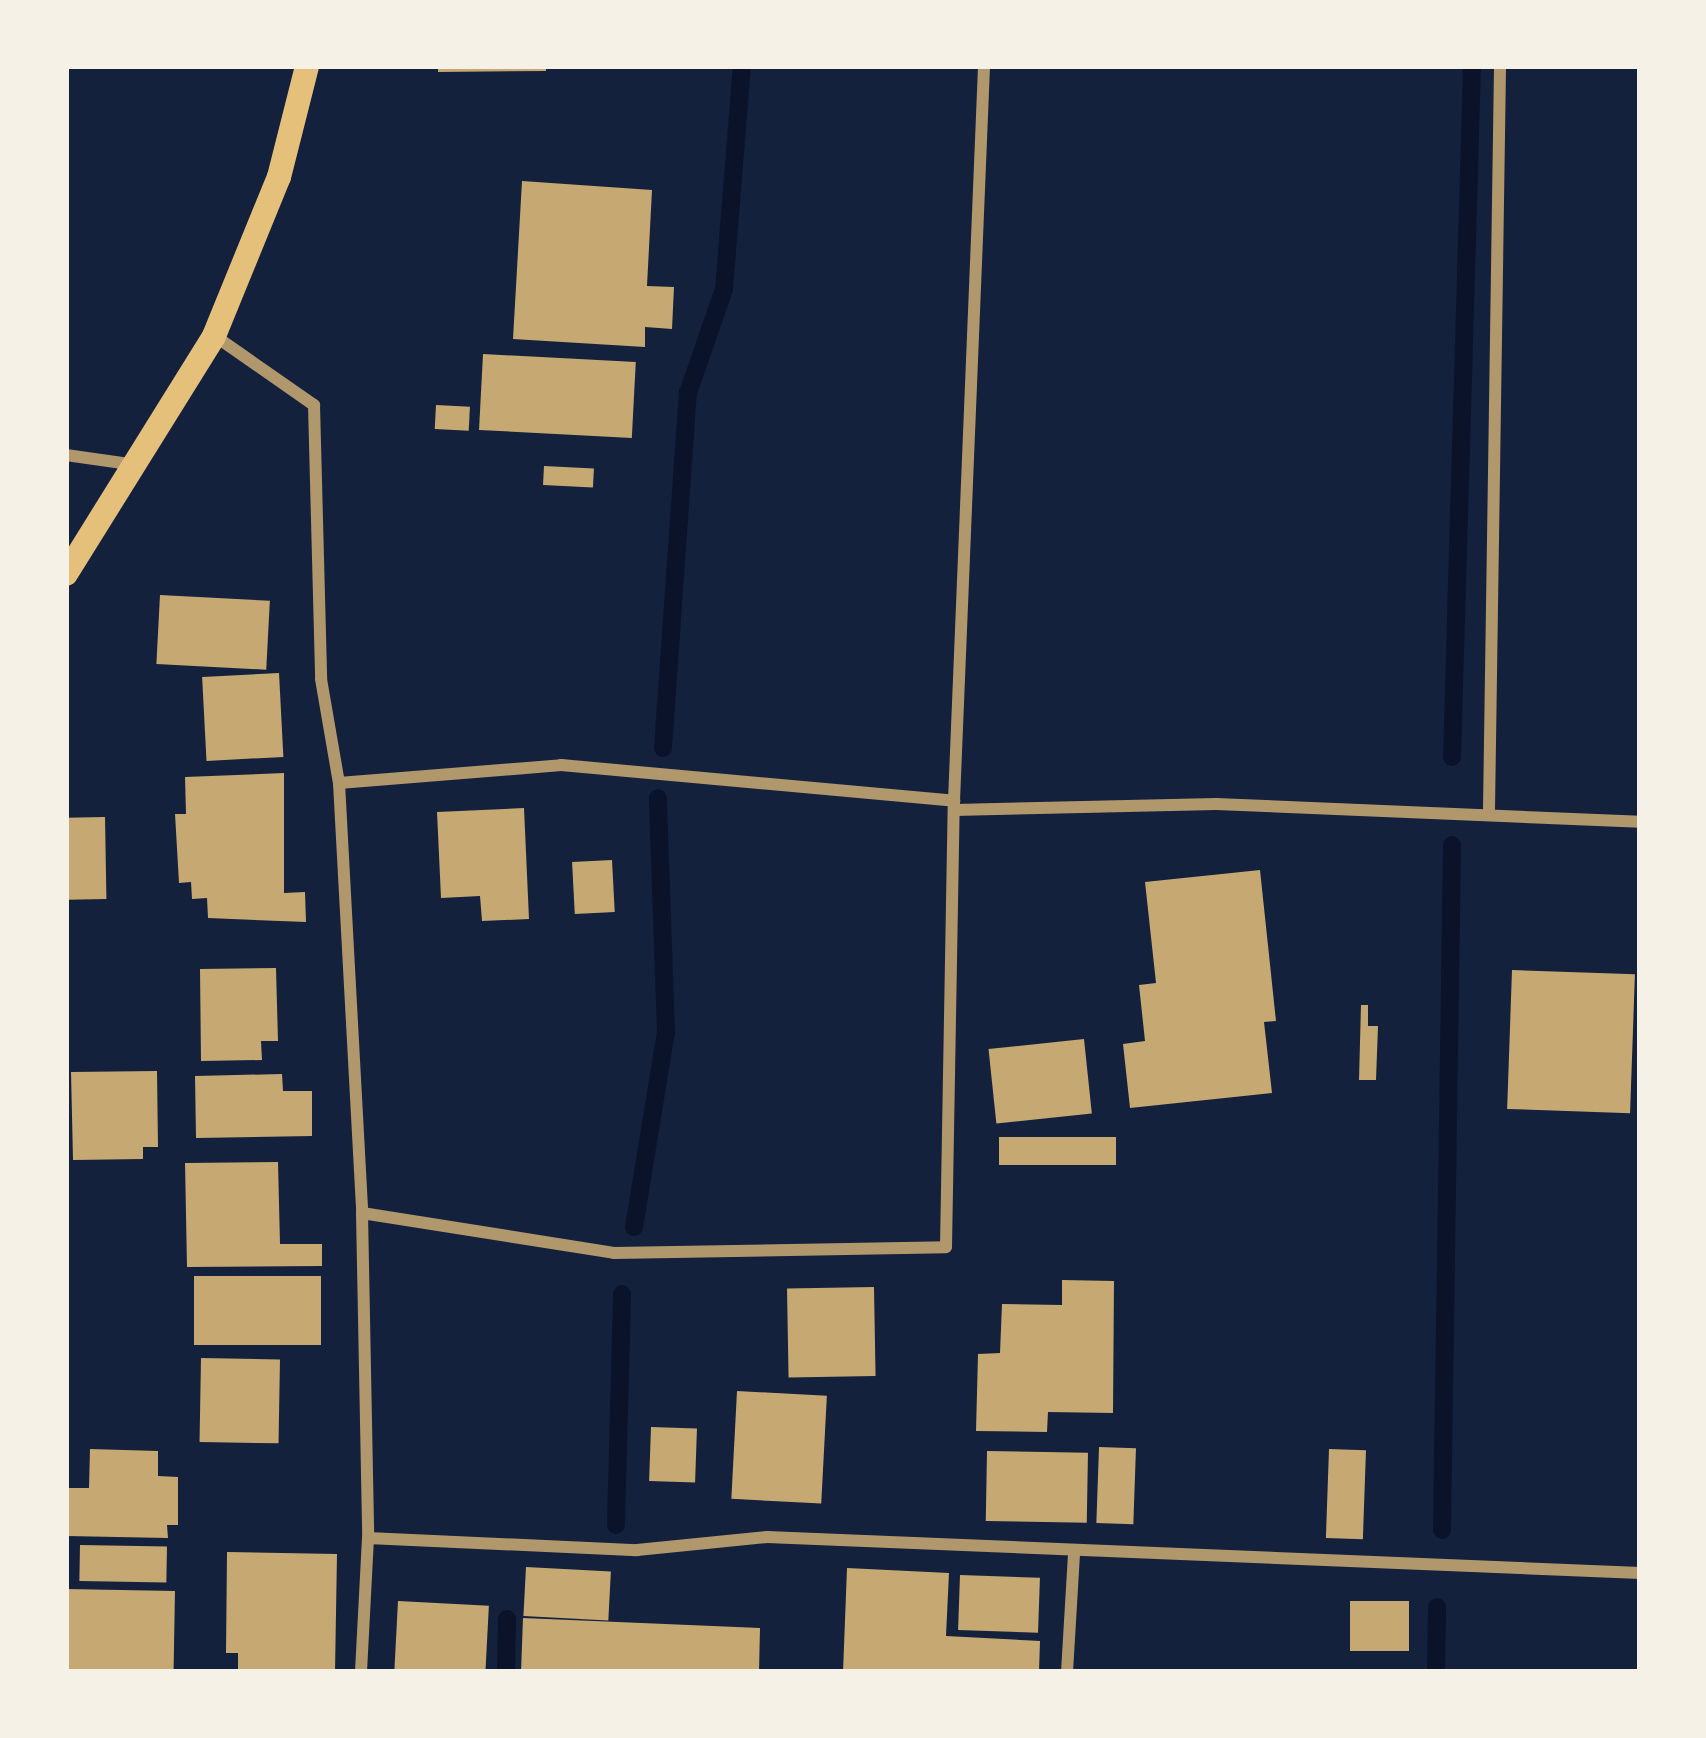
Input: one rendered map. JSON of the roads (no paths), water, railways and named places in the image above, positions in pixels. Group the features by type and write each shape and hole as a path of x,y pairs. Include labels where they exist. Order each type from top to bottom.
{"main road":[{"path":"66,574 214,336 280,177 307,66"}],"street":[{"path":"362,1213 614,1252 946,1246 954,806 984,66"},
{"path":"1489,809 1500,66"},
{"path":"214,336 314,404 321,679 339,783 362,1213 368,1538 361,1672"},
{"path":"66,455 137,465"},
{"path":"339,783 561,765 954,806 1489,809 1640,822"},
{"path":"368,1538 637,1550 767,1537 1074,1554 1640,1573"},
{"path":"1067,1672 1074,1554"}],"waterway":[{"path":"663,748 688,393 724,289 742,66"},
{"path":"1452,757 1472,66"},
{"path":"634,1227 666,1032 658,798"},
{"path":"1442,1530 1452,845"},
{"path":"616,1525 622,1294"},
{"path":"1436,1672 1437,1607"},
{"path":"506,1672 507,1619"}]}
